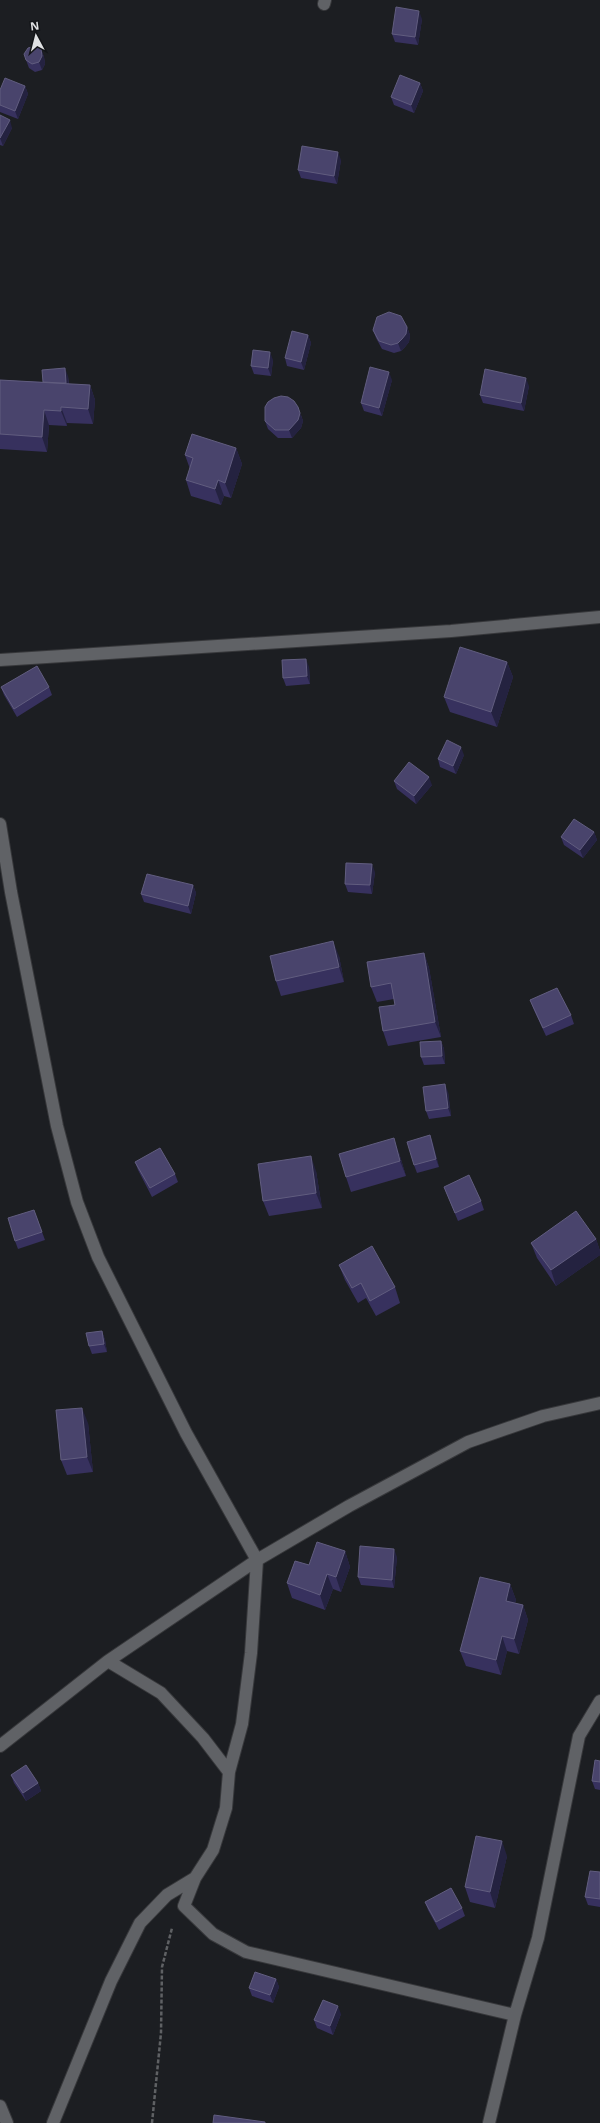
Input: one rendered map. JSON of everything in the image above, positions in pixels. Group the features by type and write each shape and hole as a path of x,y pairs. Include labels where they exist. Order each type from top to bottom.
{"street":[{"path":"0,660 443,632 600,617"},
{"path":"0,824 11,892 57,1126 77,1202 98,1258 183,1426 257,1560 250,1661 242,1724 229,1772 226,1808 213,1850 195,1878 184,1906 214,1934 246,1952 515,2015"},
{"path":"0,1746 108,1661 257,1560 349,1506 468,1442 543,1416 600,1403"},
{"path":"108,1661 161,1693 204,1738 229,1772"},
{"path":"489,2123 515,2015 538,1938 579,1736 600,1700"},
{"path":"52,2123 111,1981 140,1923 167,1895 195,1878"},
{"path":"0,2106 7,2123"}],"path":[{"path":"152,2123 161,2032 162,1967 171,1929 184,1906"}],"building":[{"path":"396,7 419,11 415,37 392,34"},
{"path":"35,46 41,49 42,56 39,62 32,64 26,60 24,54 28,48"},
{"path":"400,75 420,83 411,105 391,97"},
{"path":"5,78 25,86 15,111 0,105 0,90"},
{"path":"0,115 10,120 0,138"},
{"path":"302,146 338,152 334,176 298,170"},
{"path":"389,312 401,316 407,327 406,334 402,339 398,343 391,345 379,341 373,330 377,317"},
{"path":"292,331 308,335 301,362 285,358"},
{"path":"253,350 270,352 268,368 251,366"},
{"path":"370,367 389,372 379,408 361,403"},
{"path":"65,368 66,383 43,382 42,370"},
{"path":"485,369 526,378 521,403 480,395"},
{"path":"0,380 90,385 88,409 61,407 61,411 44,410 42,437 0,434"},
{"path":"281,396 288,397 294,401 300,413 298,420 289,430 275,430 265,421 265,407 268,402"},
{"path":"192,434 236,448 225,483 218,480 215,489 186,480 193,458 185,455"},
{"path":"460,647 507,662 491,712 444,697"},
{"path":"306,659 307,676 283,678 282,660"},
{"path":"37,666 49,687 14,709 1,687"},
{"path":"447,740 461,747 453,766 438,759"},
{"path":"409,762 429,777 414,796 394,781"},
{"path":"574,819 594,832 580,850 561,837"},
{"path":"346,863 372,864 370,885 345,884"},
{"path":"147,874 193,885 188,906 141,894"},
{"path":"333,941 339,967 276,981 270,956"},
{"path":"424,953 435,1022 383,1031 379,1007 395,1005 391,983 371,987 367,962"},
{"path":"557,988 571,1015 543,1028 530,1000"},
{"path":"441,1041 442,1056 421,1057 420,1042"},
{"path":"445,1084 448,1108 426,1111 423,1087"},
{"path":"430,1135 436,1159 414,1165 407,1142"},
{"path":"394,1138 400,1161 346,1177 339,1154"},
{"path":"160,1148 175,1174 150,1188 135,1162"},
{"path":"311,1156 316,1193 263,1201 258,1164"},
{"path":"469,1175 481,1201 455,1213 444,1187"},
{"path":"34,1210 42,1232 15,1241 8,1218"},
{"path":"576,1211 596,1239 551,1270 531,1243"},
{"path":"372,1246 395,1287 370,1301 361,1283 352,1288 339,1265"},
{"path":"102,1331 104,1344 89,1346 86,1333"},
{"path":"82,1408 87,1457 61,1460 56,1410"},
{"path":"317,1542 345,1551 336,1577 327,1574 320,1595 287,1583 295,1561 309,1565"},
{"path":"360,1546 394,1549 392,1580 358,1577"},
{"path":"480,1577 510,1584 506,1601 523,1605 514,1639 502,1636 496,1660 460,1651"},
{"path":"595,1760 600,1761 600,1782 592,1781"},
{"path":"26,1765 38,1783 23,1793 11,1775"},
{"path":"476,1836 502,1841 490,1892 465,1887"},
{"path":"590,1871 600,1872 600,1899 585,1897"},
{"path":"451,1888 462,1908 436,1922 425,1902"},
{"path":"255,1972 276,1979 270,1995 249,1988"},
{"path":"323,2000 338,2006 330,2026 314,2020"},
{"path":"214,2115 265,2122 265,2123 213,2123"}]}
